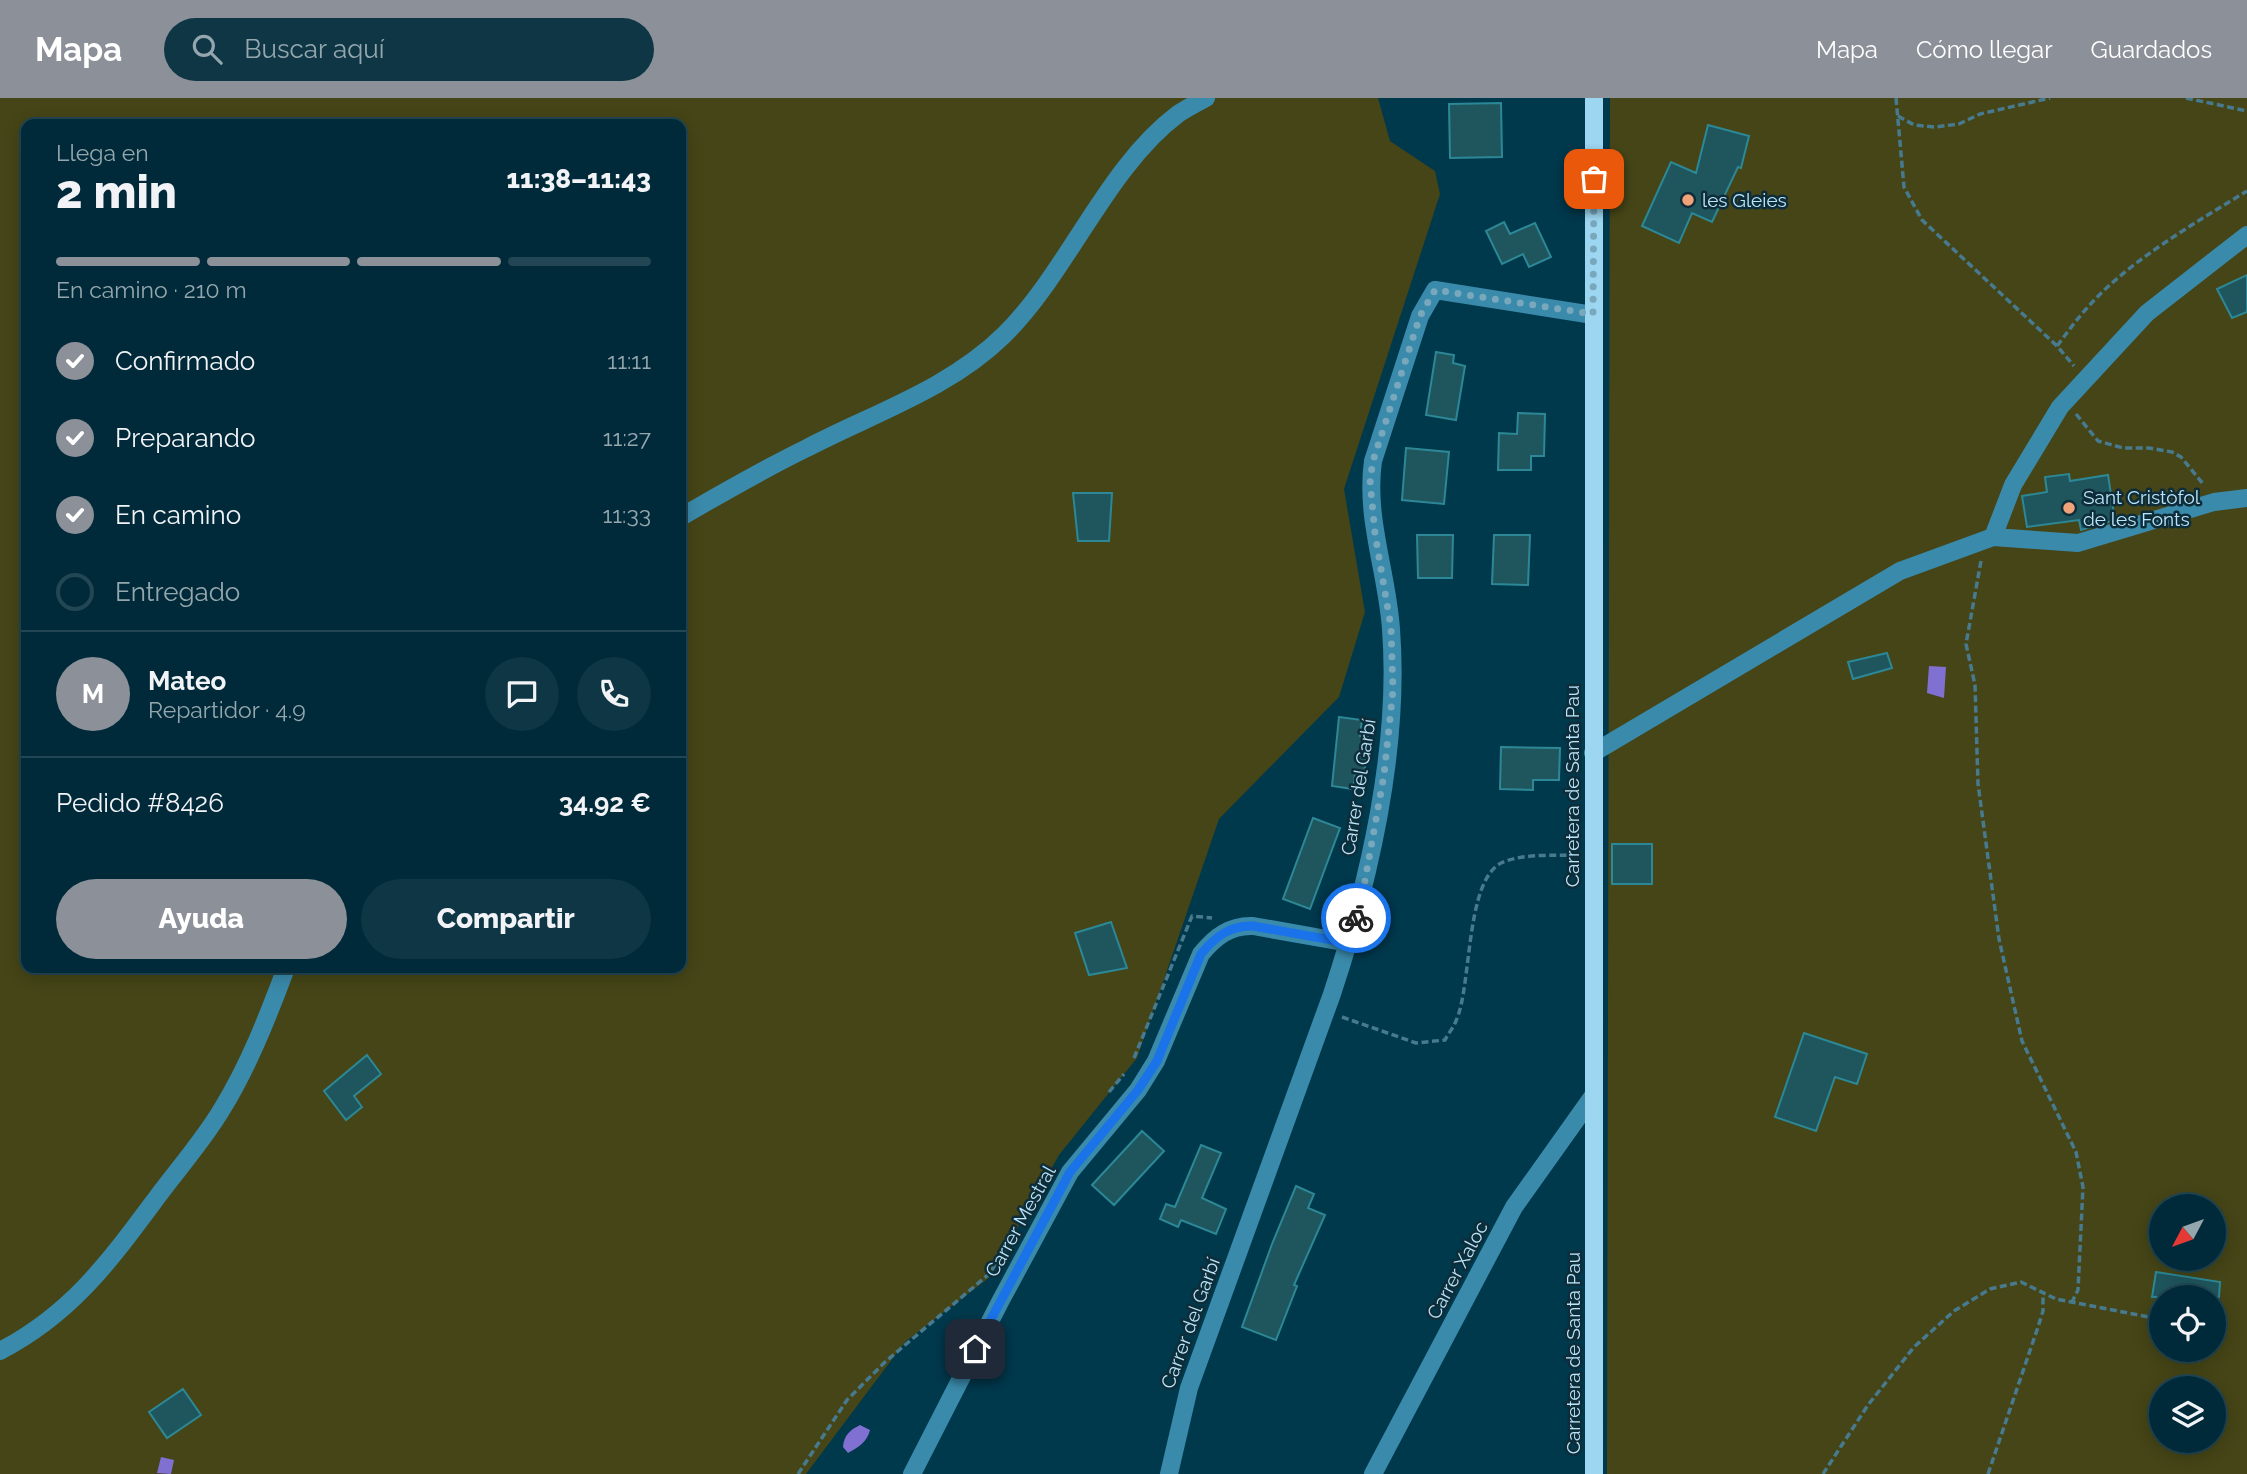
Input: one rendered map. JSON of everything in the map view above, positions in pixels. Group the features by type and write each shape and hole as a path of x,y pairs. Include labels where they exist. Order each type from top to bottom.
{"main road":[{"name":"Carretera de Santa Pau","path":"1594,98 1594,1474"}],"street":[{"path":"686,514 806,448 923,392 966,368 1005,334 1034,300 1150,139 1179,113 1206,98"},
{"path":"1993,537 2013,485 2050,421 2076,389 2147,313 2247,235"},
{"name":"Carrer del Garbí","path":"1168,1474 1189,1388 1325,1012 1349,943 1364,886 1384,775 1393,690 1391,627 1375,534 1370,480 1373,461 1420,316 1435,290 1593,314"},
{"path":"1593,752 1900,571 1993,537 2078,543 2214,502 2247,498"},
{"path":"1233,928 1240,925 1253,926 1349,943"},
{"name":"Carrer Mestral","path":"912,1474 1070,1172 1150,1072 1165,1044 1201,954 1218,936 1233,928"},
{"path":"0,1351 29,1336 78,1296 108,1263 222,1109 264,1030 284,973"},
{"name":"Carrer Xaloc","path":"1373,1474 1514,1207 1593,1096"}],"path":[{"path":"1896,98 1904,187 1922,220 2057,346 2077,369 2076,415 2098,441 2123,448 2149,448 2172,452 2181,457 2200,479 2214,502"},
{"path":"1898,116 1914,125 1936,127 1959,124 1980,114 2050,98"},
{"path":"2186,98 2247,111"},
{"path":"2057,346 2088,307 2123,274 2192,224 2247,191"},
{"path":"1993,537 1981,559 1966,644 1975,685 1978,785 1998,939 2022,1041 2076,1152 2083,1187 2078,1290 2072,1302"},
{"path":"1325,1012 1416,1042 1445,1040 1457,1020 1479,898 1487,875 1502,863 1525,858 1593,855"},
{"path":"1105,1098 1131,1065 1192,916 1212,918 1233,928"},
{"path":"798,1474 847,1400 885,1362 989,1274 1010,1241"},
{"path":"1823,1474 1868,1405 1914,1348 1939,1323 1990,1289 2021,1282 2056,1299 2149,1317"},
{"path":"1988,1474 2043,1311 2043,1292"}],"shaded area":[{"path":"0,98 1378,98 1390,141 1435,171 1440,194 1344,489 1365,612 1339,697 1219,819 1137,1058 1059,1155 990,1277 905,1342 806,1474 0,1474"},
{"path":"1610,98 2247,98 2247,1474 1607,1474"},
{"path":"1929,666 1946,667 1944,698 1927,693"},
{"path":"860,1425 870,1430 869,1434 862,1444 848,1453 843,1447 846,1436"},
{"path":"161,1457 174,1460 171,1474 157,1473"}],"building":[{"path":"1501,103 1502,157 1450,158 1449,104"},
{"name":"les Gleies","path":"1708,125 1749,136 1741,168 1738,167 1712,222 1692,213 1679,243 1642,226 1671,162 1696,173"},
{"path":"1504,222 1510,234 1535,223 1551,257 1529,267 1523,254 1502,264 1486,231"},
{"path":"2247,275 2247,312 2232,318 2217,289"},
{"path":"1436,352 1454,355 1453,363 1465,366 1456,420 1426,415"},
{"path":"1518,413 1545,414 1544,456 1531,456 1531,470 1498,470 1499,433 1517,434"},
{"path":"1406,448 1449,452 1444,504 1402,500"},
{"name":"Sant Cristòfol de les Fonts","path":"2069,474 2070,481 2108,475 2115,520 2081,530 2079,520 2027,527 2022,496 2047,492 2045,477"},
{"path":"1073,493 1112,493 1109,541 1078,541"},
{"path":"1417,535 1453,535 1452,578 1418,578"},
{"path":"1494,535 1530,535 1528,585 1492,584"},
{"path":"1887,653 1892,668 1853,679 1848,662"},
{"path":"1339,717 1362,720 1360,736 1368,737 1364,775 1355,774 1353,789 1332,786"},
{"path":"1501,747 1560,748 1559,780 1533,780 1533,790 1500,789"},
{"path":"1313,818 1340,828 1310,909 1283,899"},
{"path":"1612,844 1652,844 1652,884 1612,884"},
{"path":"1111,922 1127,968 1089,975 1075,933"},
{"path":"1804,1033 1867,1054 1857,1084 1835,1077 1816,1131 1775,1117"},
{"path":"367,1055 381,1074 354,1096 362,1107 346,1120 324,1091"},
{"path":"1142,1131 1164,1151 1114,1205 1092,1185"},
{"path":"1201,1145 1221,1153 1202,1198 1226,1209 1216,1234 1181,1220 1178,1227 1160,1219 1166,1204 1175,1207"},
{"path":"1296,1186 1314,1194 1308,1208 1325,1215 1294,1285 1297,1286 1276,1340 1242,1327"},
{"path":"2156,1272 2220,1282 2220,1285 2154,1285"},
{"path":"183,1389 201,1415 167,1438 149,1412"}],"way so far":[{"path":"1356,918 1384,775 1393,690 1391,627 1371,496 1373,461 1420,316 1435,290 1593,314 1594,179"}],"place":[{"name":"les Gleies","path":"1688,200"},
{"name":"Sant Cristòfol de les Fonts","path":"2069,508"}],"route":[{"path":"975,1349 1070,1172 1138,1090 1157,1061 1201,954 1209,944 1218,936 1240,925 1349,943 1356,918"}]}
